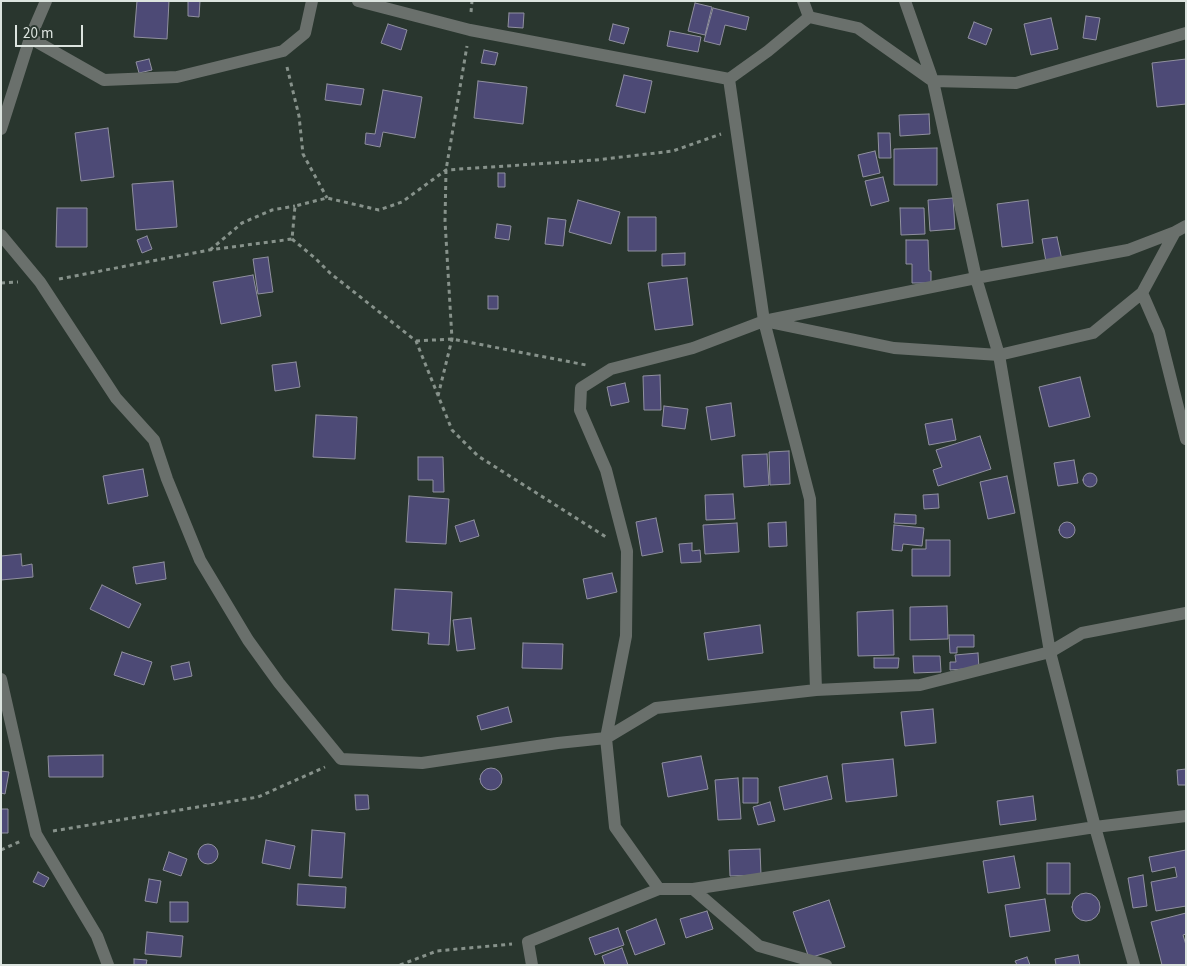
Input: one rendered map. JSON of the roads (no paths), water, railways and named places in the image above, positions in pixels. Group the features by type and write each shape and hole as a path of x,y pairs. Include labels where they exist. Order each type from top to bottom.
{"street":[{"path":"1,129 30,38 46,1"},
{"path":"30,38 104,80 177,77 283,51 305,33 312,1"},
{"path":"358,1 470,30 729,79 768,51 809,17"},
{"path":"803,1 809,17"},
{"path":"905,1 933,81 976,278 999,355 1050,652 1095,828 1134,965"},
{"path":"809,17 858,28 933,81 1016,83 1186,33"},
{"path":"729,79 764,322 810,499 816,690"},
{"path":"764,322 894,348 999,355 1093,333 1142,293 1181,229"},
{"path":"659,889 615,827 606,738 626,636 627,551 606,470 580,410 581,388 611,369 693,348 764,322 976,278 1128,250 1181,229"},
{"path":"1,235 40,282 116,398 154,440 166,479 200,560 248,640 279,683 341,759 422,763 558,743 606,738 656,708 816,690 920,684 1050,652 1082,633 1186,613"},
{"path":"1142,293 1159,332 1186,439"},
{"path":"1,679 36,834 97,936 108,965"},
{"path":"532,965 528,942 659,889 694,889 1186,816"},
{"path":"694,889 758,946 826,965"}]}
